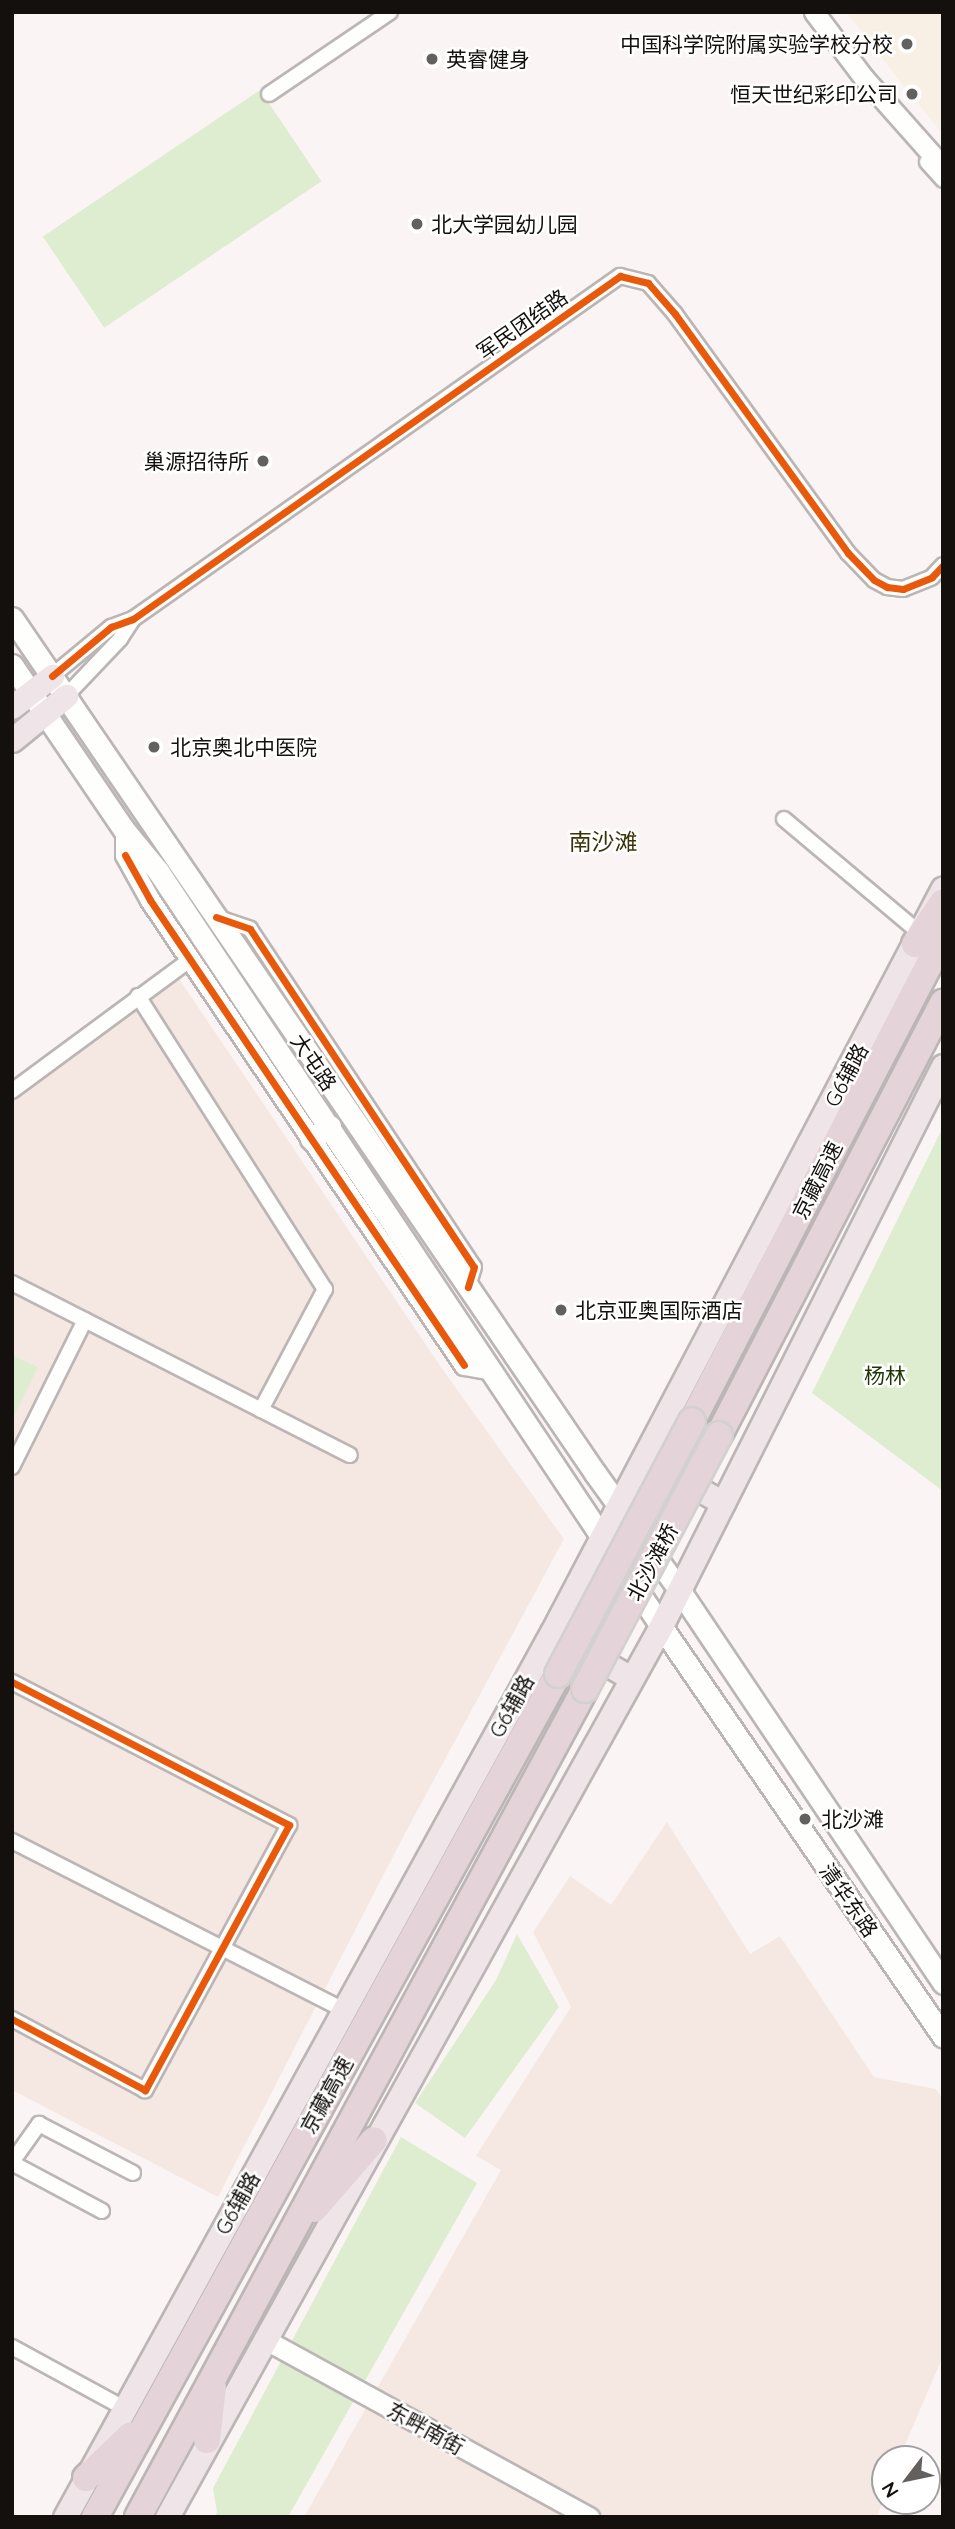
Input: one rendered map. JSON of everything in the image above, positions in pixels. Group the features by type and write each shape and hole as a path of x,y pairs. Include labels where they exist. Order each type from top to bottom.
{"highway":[{"name":"京藏高速","path":"692,1421 943,902"},
{"name":"京藏高速","path":"719,1435 943,1003"},
{"name":"北沙滩桥","path":"558,1674 692,1421"},
{"name":"北沙滩桥","path":"585,1689 719,1435"},
{"name":"京藏高速","path":"95,2517 135,2414 558,1674"},
{"name":"京藏高速","path":"138,2517 585,1689"},
{"path":"283,2244 374,2140"},
{"path":"207,2440 215,2371"},
{"path":"86,2478 135,2414"}],"main road":[{"name":"大屯路","path":"12,618 619,1505"},
{"name":"大屯路","path":"12,665 125,831 158,871 602,1537"},
{"path":"12,707 52,676"},
{"path":"12,740 66,696"},
{"name":"G6辅路","path":"135,2414 344,2010 552,1632 926,939 943,888"},
{"path":"167,2517 207,2440 661,1626 943,1066"},
{"path":"311,1139 330,1126"},
{"path":"644,1458 723,1503"},
{"path":"578,1502 595,1473"},
{"name":"清华东路","path":"619,1505 678,1588 943,1983"},
{"name":"清华东路","path":"602,1537 943,2036"},
{"path":"552,1632 631,1678"},
{"path":"65,2517 86,2478"}],"street":[{"path":"270,94 390,12"},
{"path":"804,12 867,95 943,180"},
{"path":"814,12 869,84 943,167"},
{"path":"825,12 881,85 943,156"},
{"name":"军民团结路","path":"52,676 111,627 133,619 620,276 648,283 675,314 848,553 874,580 887,587 903,589 932,578 943,565"},
{"name":"军民团结路","path":"66,696 120,639 133,619"},
{"path":"784,819 926,939"},
{"path":"125,831 125,855 190,960 464,1365 491,1370"},
{"path":"12,1091 190,960"},
{"path":"138,996 325,1289 261,1410"},
{"path":"12,1283 349,1455"},
{"path":"12,1467 85,1320"},
{"path":"12,1682 289,1825 145,2090 12,2019"},
{"path":"12,1840 344,2010"},
{"path":"102,2211 12,2162 39,2124 133,2173"},
{"name":"东畔南街","path":"264,2339 589,2517"},
{"path":"12,2347 135,2414"}],"shaded area":[{"name":"中国科学院附属实验学校分校","path":"846,12 943,12 943,135 896,76"},
{"path":"169,964 443,1370 564,1539 402,1839 218,2197 12,2090 12,1081"},
{"path":"667,1822 750,1954 780,1936 874,2077 936,2089 943,2099 943,2356 905,2445 871,2445 871,2515 878,2515 877,2517 304,2517 501,2170 476,2156 571,2007 533,1932 570,1876 611,1905"}],"green space":[{"path":"260,90 322,181 104,328 43,237"},
{"name":"杨林","path":"943,1127 943,1491 812,1393"},
{"path":"12,1355 38,1367 12,1420"},
{"path":"517,1934 559,2007 465,2138 415,2103 496,1980"},
{"path":"401,2137 477,2183 288,2517 215,2517 217,2512 213,2488"}],"cycle path":[{"path":"52,676 111,627 133,619 620,276 648,283 675,314 848,553 874,580 887,587 903,589 932,577 943,565"},
{"path":"125,855 150,900 464,1365"},
{"path":"216,917 250,929 474,1267 468,1287"},
{"path":"12,1682 289,1825 145,2090 12,2019"}],"place":[{"name":"中国科学院附属实验学校分校","path":"907,44"},
{"name":"英睿健身","path":"432,59"},
{"name":"恒天世纪彩印公司","path":"912,94"},
{"name":"北大学园幼儿园","path":"417,224"},
{"name":"巢源招待所","path":"263,461"},
{"name":"北京奥北中医院","path":"154,747"},
{"name":"北京亚奥国际酒店","path":"561,1310"},
{"name":"北沙滩","path":"805,1819"}],"district":[{"name":"南沙滩","path":"603,842"}]}
